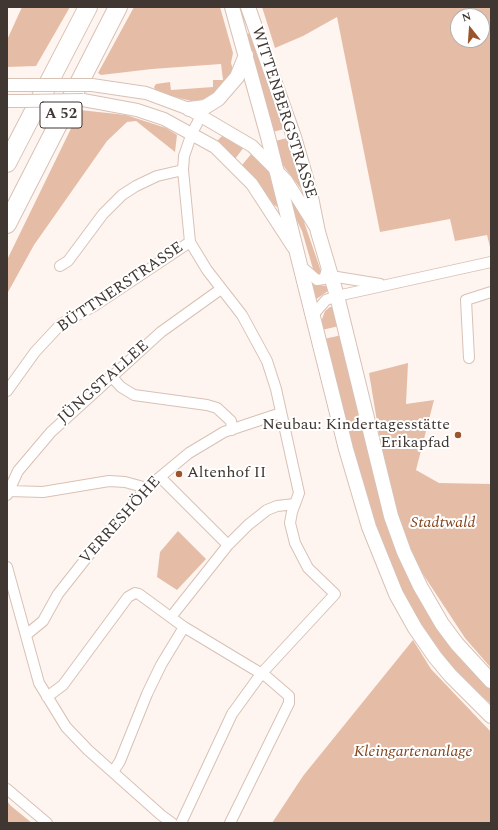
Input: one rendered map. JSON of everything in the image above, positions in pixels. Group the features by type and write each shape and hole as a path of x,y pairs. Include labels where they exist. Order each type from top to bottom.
{"highway":[{"name":"A 52","path":"7,163 88,7"},
{"name":"A 52","path":"7,224 118,7"}],"main road":[{"name":"WITTENBERGSTRASSE","path":"232,7 276,170 360,498 381,560 396,594 415,628 435,657 460,686 491,716"},
{"name":"WITTENBERGSTRASSE","path":"248,7 294,138 310,192 318,232 337,296 391,516 404,552 420,586 442,624 457,644 491,681"},
{"path":"195,113 218,99 237,77 246,55"}],"street":[{"path":"7,85 92,85 146,93 195,113 252,146 276,170 295,194 318,232"},
{"path":"7,101 83,100 138,110 164,119 192,133 215,147 252,184 273,213 299,260 317,280 324,279 330,271 384,285"},
{"path":"181,823 232,714 261,674 335,594 308,568 295,544 290,524 299,493 272,375 260,345 242,315 198,257 190,242 182,170 184,156 192,133 195,113"},
{"path":"60,266 68,260 103,214 122,195 157,176 182,170"},
{"name":"BÜTTNERSTRASSE","path":"7,391 35,352 61,324 94,306 190,242"},
{"path":"313,314 326,300 337,296 491,262"},
{"name":"JÜNGSTALLEE","path":"8,493 18,470 51,432 161,332 221,289"},
{"path":"469,358 466,300 491,292"},
{"path":"111,376 121,387 134,395 208,405 217,408 231,421 232,430"},
{"name":"VERRESHÖHE","path":"26,634 43,620 58,594 99,542 147,488 189,453 224,432 281,413"},
{"path":"160,477 228,545"},
{"path":"8,493 43,492 109,481 125,482 147,488"},
{"path":"171,617 228,545 248,525 267,510 278,506 295,504"},
{"path":"7,567 39,683 66,728 113,772 172,823"},
{"path":"47,697 64,685 131,594 135,592 184,627 267,677 290,700 230,823"},
{"path":"113,772 120,761 161,665 184,627"},
{"path":"7,789 47,823"}],"green space":[{"path":"22,7 70,7 36,66 7,67 7,40"},
{"path":"134,7 220,7 233,53 231,63 234,73 227,83 208,99 191,101 156,92 154,87 156,84 170,82 171,90 213,87 213,80 223,80 221,64 152,69 101,75 98,73"},
{"path":"262,7 491,7 491,251 487,235 455,241 450,219 380,232 337,17 303,36 275,48"},
{"path":"251,33 284,129 273,132 247,34"},
{"path":"80,110 126,115 166,128 177,135 175,152 136,121 127,122 107,141 34,245 7,294 7,260"},
{"path":"223,135 244,147 235,159 219,144 218,140"},
{"path":"287,138 303,188 301,189 279,160 275,141"},
{"path":"252,153 270,171 279,208 274,205 242,165"},
{"path":"289,197 293,199 303,219 322,274 319,275 313,269 302,231 293,213"},
{"path":"311,284 327,286 328,291 315,300"},
{"path":"330,307 333,307 339,326 322,330 321,322 325,311"},
{"path":"342,335 397,543 491,686 491,704 470,686 445,658 413,612 394,576 367,501 324,339"},
{"name":"Stadtwald","path":"408,363 406,404 434,400 416,470 439,483 491,484 491,668 465,638 417,565 399,526 389,494 369,373"},
{"path":"178,531 206,559 177,590 157,577 160,552"},
{"name":"Kleingartenanlage","path":"413,640 431,669 491,732 491,823 272,823 303,776"},
{"path":"7,801 11,806 32,823 7,823"}],"place":[{"name":"Neubau: Kindertagesstätte Erikapfad","path":"458,435"},
{"name":"Altenhof II","path":"179,474"}]}
